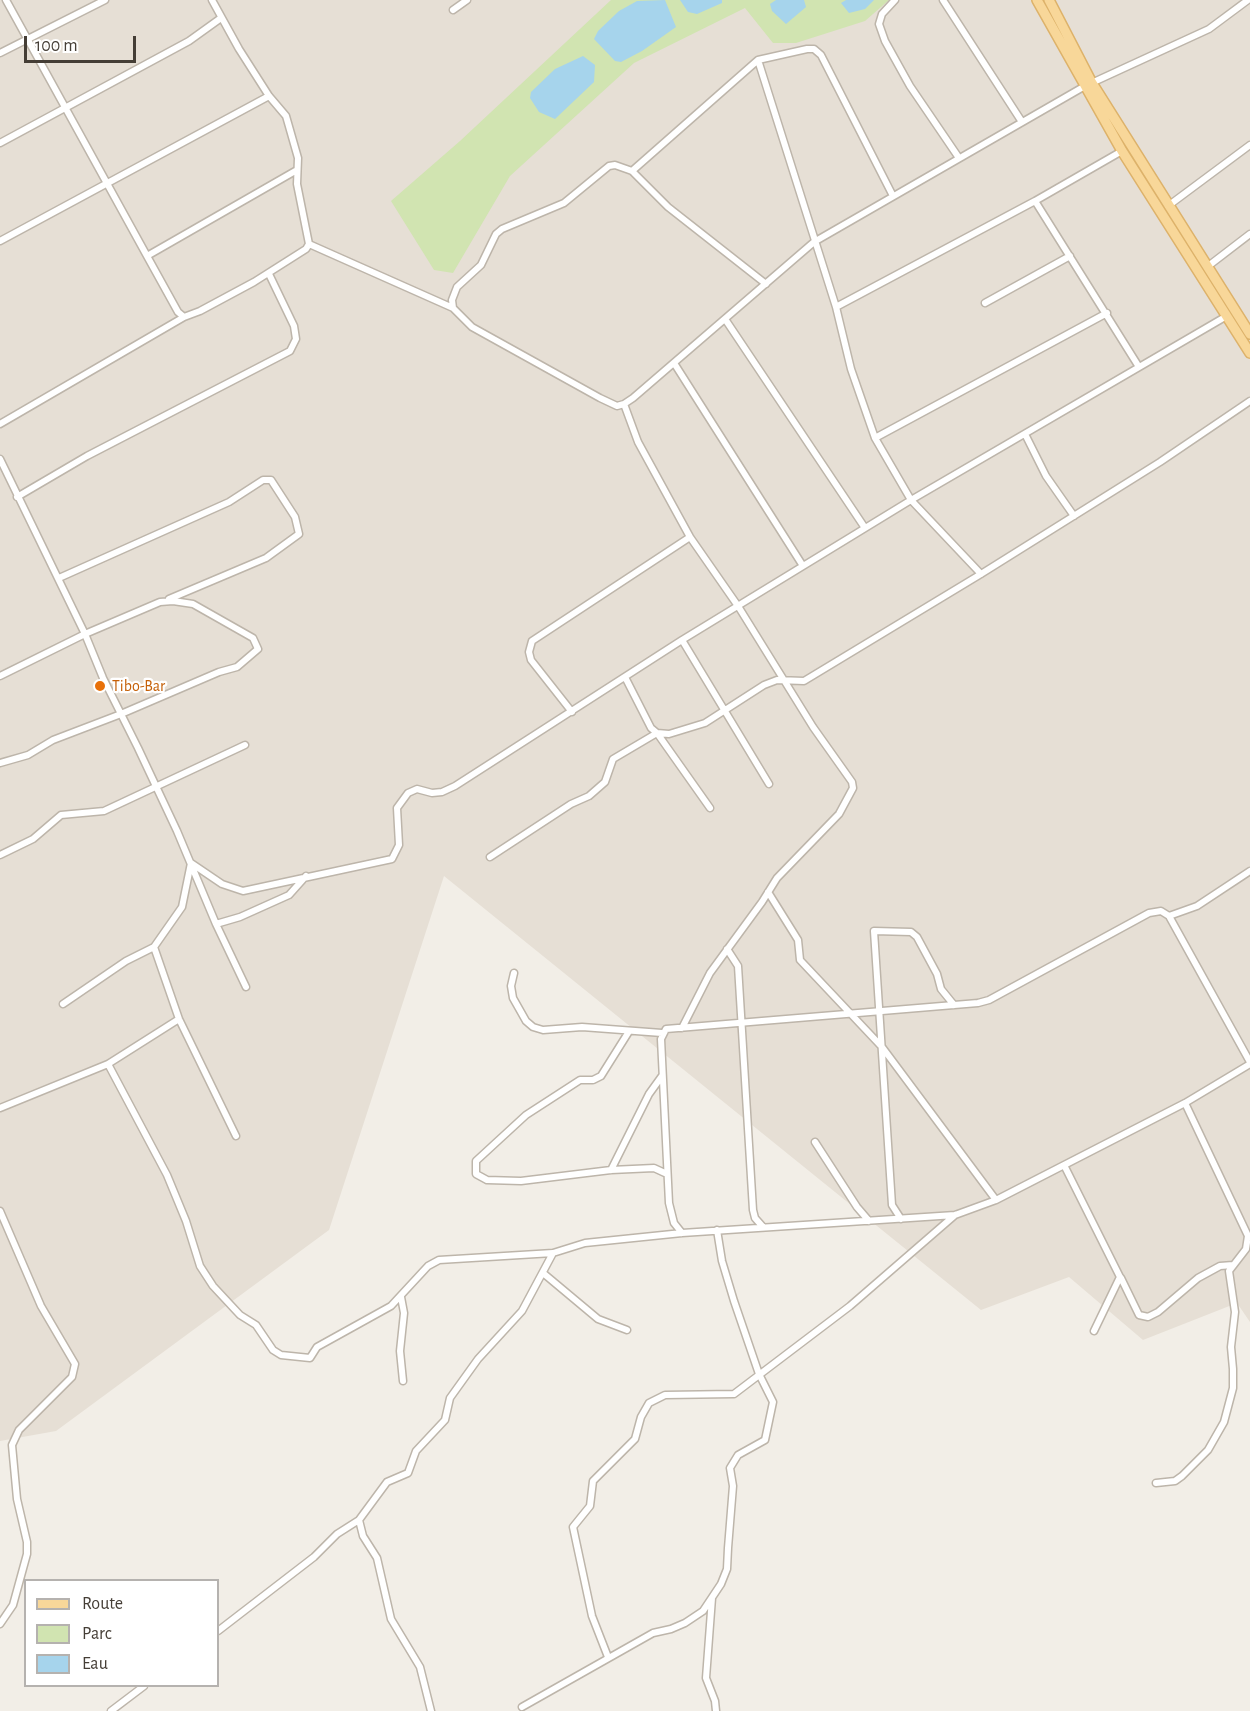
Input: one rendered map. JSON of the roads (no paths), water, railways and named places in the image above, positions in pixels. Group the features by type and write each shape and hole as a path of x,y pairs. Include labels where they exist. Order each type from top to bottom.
{"main road":[{"path":"1037,0 1088,84 1250,334"},
{"path":"1049,0 1122,151 1225,317 1250,353"}],"street":[{"path":"6,0 178,312 184,317"},
{"path":"0,53 105,0"},
{"path":"0,424 184,317 200,311 269,274 306,249 309,244 297,184 298,158 286,116 269,96 212,0"},
{"path":"453,10 467,0"},
{"path":"896,0 882,14 879,24 885,41 910,86 959,158"},
{"path":"943,0 1022,122"},
{"path":"309,244 453,308 472,327 600,398 617,406 624,405 814,242 1088,84 1209,29 1248,0"},
{"path":"0,143 189,41 221,18"},
{"path":"632,171 758,60 807,49 814,50 820,55 893,196"},
{"path":"758,60 836,307 851,369 875,438 911,500 981,574"},
{"path":"0,241 269,96"},
{"path":"1167,206 1250,145"},
{"path":"836,307 1035,201 1122,151"},
{"path":"453,308 453,293 481,265 496,234 502,229 564,203 609,165 624,167 632,171 668,207 766,284"},
{"path":"147,256 297,170"},
{"path":"1035,201 1107,313 1139,368"},
{"path":"1206,267 1250,234"},
{"path":"985,303 1071,256"},
{"path":"17,497 87,456 290,351 296,339 294,326 269,274"},
{"path":"875,438 1107,313"},
{"path":"191,863 222,884 243,891 306,875 392,859 399,845 397,808 403,797 417,789 432,793 454,786 682,640 911,500 1225,317"},
{"path":"725,319 865,528"},
{"path":"674,363 803,566"},
{"path":"490,857 572,804 590,795 604,782 613,759 657,733 669,734 705,723 764,685 777,680 796,682 812,676 1074,516 1250,401"},
{"path":"624,405 638,442 690,537 738,606 807,718 852,782 853,788 839,814 777,878 700,990 682,1028"},
{"path":"1025,434 1046,476 1074,516"},
{"path":"0,459 85,634 246,987"},
{"path":"0,676 85,634 266,558 298,534 295,517 271,480 263,480 229,502 59,579"},
{"path":"572,712 531,660 529,652 532,641 690,537"},
{"path":"0,763 28,755 53,740 237,667 258,650 257,643 244,632 193,604 160,602"},
{"path":"682,640 769,784"},
{"path":"625,677 651,728 657,733 710,808"},
{"path":"0,855 33,838 62,815 104,811 245,745"},
{"path":"63,1004 126,961 154,947 182,907 191,863"},
{"path":"1169,916 1197,906 1250,871"},
{"path":"216,924 240,917 289,896 306,875"},
{"path":"768,892 798,940 800,960 882,1047 996,1200"},
{"path":"108,1064 167,1175 186,1221 200,1266 213,1286 240,1315 256,1325 275,1353 310,1358 317,1347 371,1320 401,1297 428,1266 439,1260 553,1253 585,1243 682,1233 955,1215 996,1200 1185,1104 1250,1063 1169,916 1161,911 1149,913 989,1000 879,1012 666,1029 662,1033 628,1033 582,1027 543,1030 533,1027 526,1021 513,998 511,986 514,973"},
{"path":"901,1219 892,1204 879,1012 878,961 873,934 877,930 911,932 917,937 937,974 941,989 954,1005"},
{"path":"154,947 179,1019 236,1137"},
{"path":"727,949 738,966 753,1210 755,1218 763,1227"},
{"path":"0,1108 108,1064 179,1019"},
{"path":"628,1033 601,1076 593,1080 580,1080 526,1115 476,1161 475,1171 480,1178 487,1180 521,1181 611,1170 654,1168 667,1174"},
{"path":"662,1033 670,1214 682,1233"},
{"path":"611,1170 649,1094 663,1075"},
{"path":"1156,1483 1174,1481 1182,1476 1208,1450 1224,1422 1233,1388 1231,1339 1234,1312 1229,1270 1246,1249 1249,1238 1185,1104"},
{"path":"815,1142 857,1207 869,1221"},
{"path":"1064,1165 1139,1315 1148,1317 1178,1296 1198,1278 1220,1266 1233,1264"},
{"path":"0,1211 41,1306 75,1364 72,1377 20,1430 12,1445 17,1499 27,1542 27,1554 13,1605 0,1624"},
{"path":"608,1658 592,1616 573,1533 576,1522 590,1506 593,1481 635,1439 640,1417 649,1403 665,1395 734,1394 850,1306 955,1215"},
{"path":"522,1707 652,1633 685,1623 703,1611 721,1584 727,1569 733,1461 745,1450 765,1440 773,1402 759,1374 728,1281 717,1230"},
{"path":"219,1630 314,1557 337,1534 359,1520 387,1482 408,1473 416,1451 444,1420 450,1398 464,1378 522,1311 553,1253"},
{"path":"543,1273 598,1319 627,1330"},
{"path":"1094,1331 1120,1277"},
{"path":"401,1297 404,1313 400,1351 404,1381"},
{"path":"359,1520 363,1536 377,1558 391,1618 420,1667 431,1711"},
{"path":"712,1597 706,1678 716,1701 716,1711"},
{"path":"111,1711 143,1687"}],"water":[{"path":"665,0 676,27 642,51 621,62 615,61 594,39 598,31 619,11 637,1"},
{"path":"680,0 722,0 722,3 697,14 688,12"},
{"path":"776,0 804,0 806,7 786,24 772,11 770,4"},
{"path":"846,0 874,0 865,9 849,13 841,3"},
{"path":"583,56 595,65 594,82 555,119 539,112 530,98 531,92 555,69"}],"place":[{"name":"Tibo-Bar","path":"100,686"}]}
